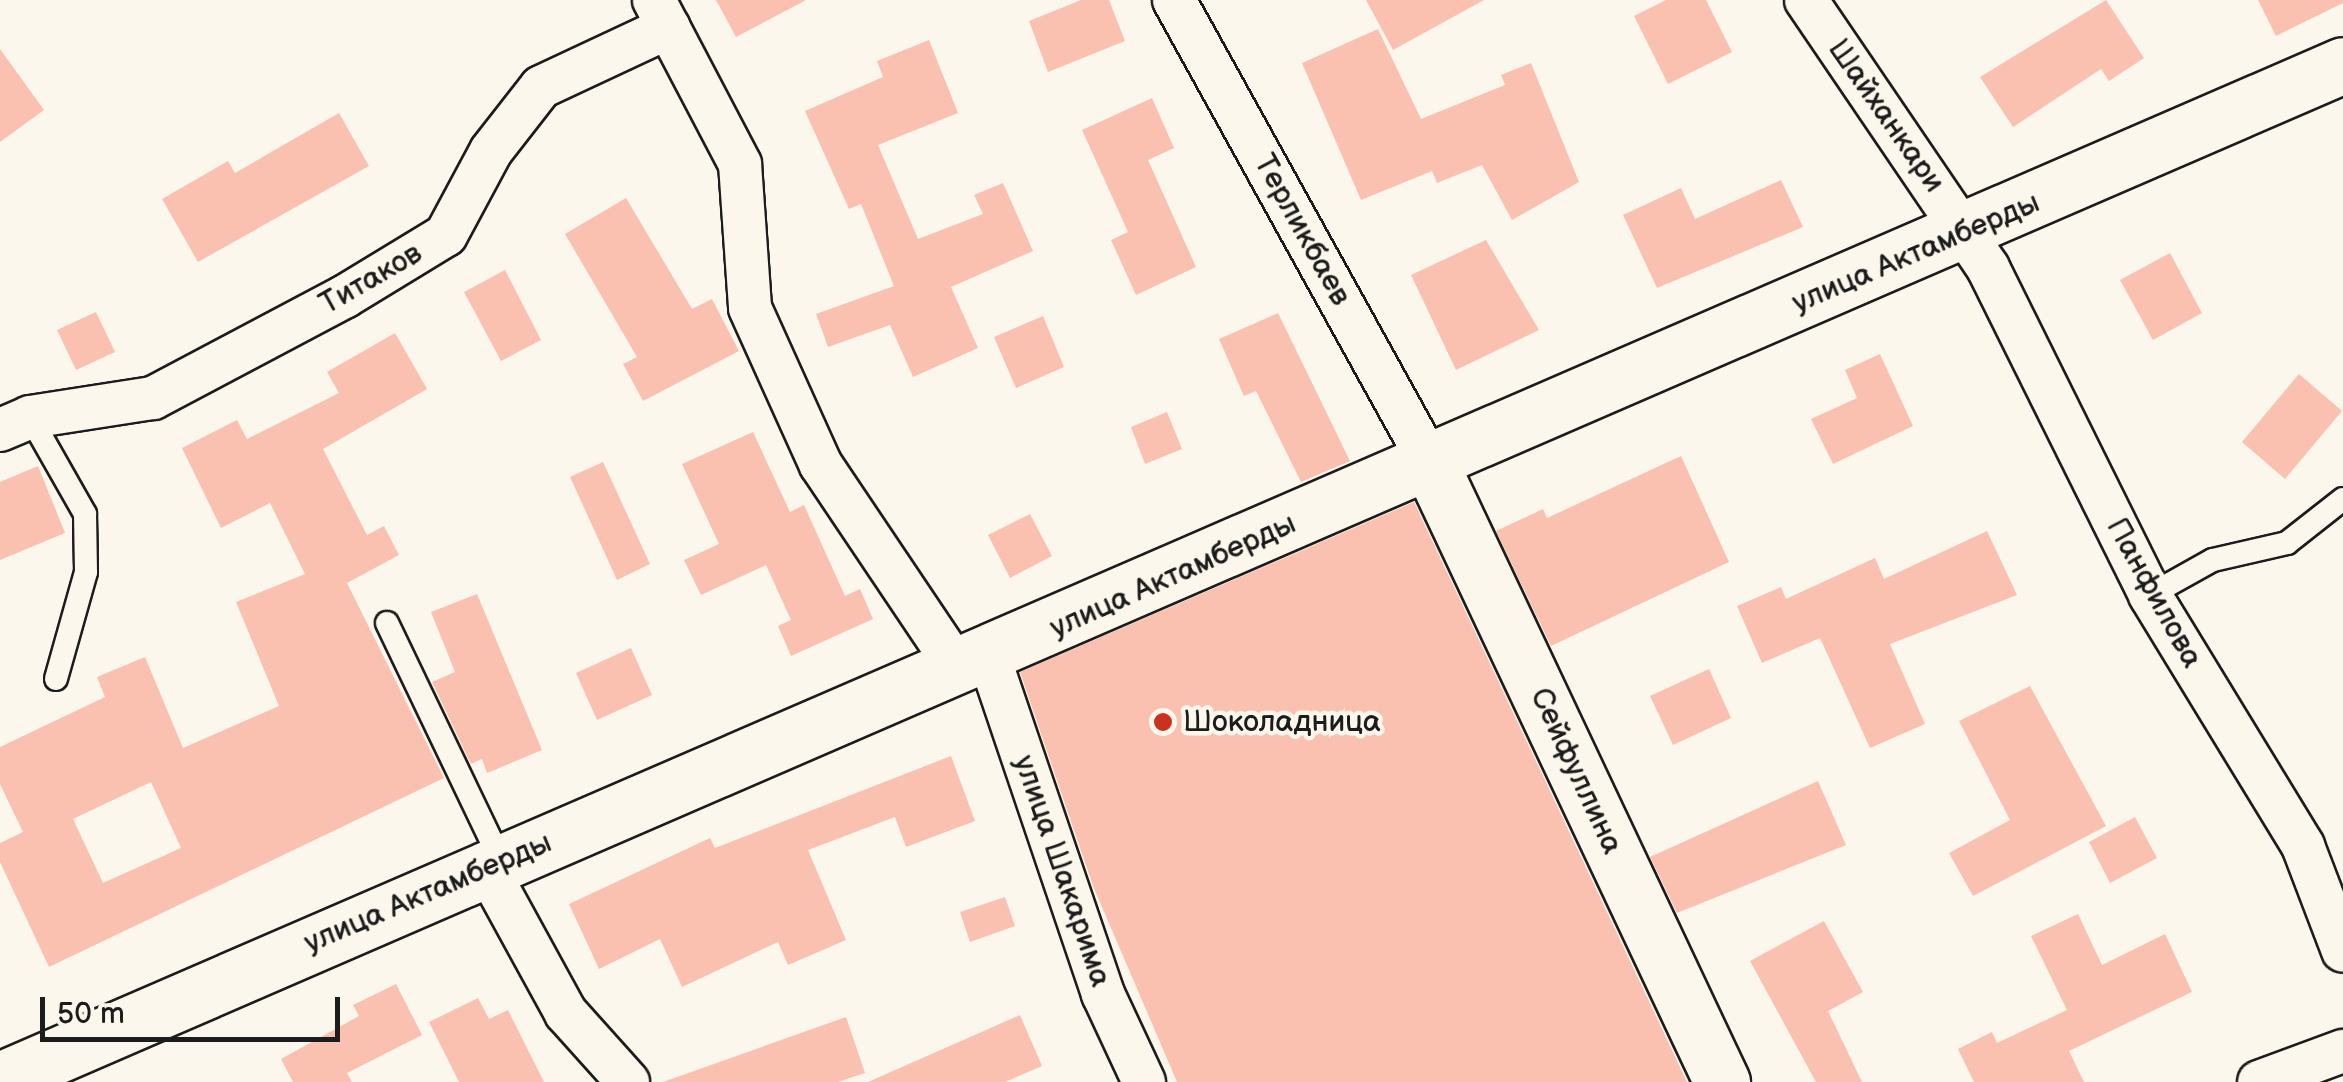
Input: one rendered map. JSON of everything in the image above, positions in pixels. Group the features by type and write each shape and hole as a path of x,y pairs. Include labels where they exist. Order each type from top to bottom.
{"main road":[{"name":"улица Актамберды","path":"0,1080 493,864 974,664 1429,461 1966,232 2343,65"},
{"name":"Сейфуллина","path":"1429,461 1722,1082"}],"street":[{"name":"Терликбаев","path":"1174,0 1429,461"},
{"name":"Шайханкари","path":"1806,0 1966,232"},
{"name":"Титаков","path":"15,424 153,398 446,235 492,151 541,87 661,13"},
{"name":"улица Шакарима","path":"661,13 740,164 750,308 821,464 974,664 1103,994 1144,1082"},
{"name":"Панфилова","path":"1966,232 2150,595 2303,846 2343,951"},
{"path":"493,864 566,1013 628,1082"},
{"path":"2259,1082 2343,1052"}],"lane":[{"path":"15,424 85,514 86,572 56,679"},
{"path":"2150,595 2213,560 2287,543 2343,499"},
{"path":"388,623 493,864"}],"building":[{"path":"716,0 806,0 736,37"},
{"path":"1081,0 1109,0 1125,41 1048,72 1029,21"},
{"path":"1366,0 1484,0 1393,50"},
{"path":"1666,0 1706,0 1732,52 1668,84 1634,16"},
{"path":"2106,0 2144,58 2109,81 2101,69 2013,127 1980,77"},
{"path":"2258,0 2343,0 2343,3 2276,36"},
{"path":"1378,29 1421,119 1505,85 1501,75 1531,63 1579,182 1512,220 1482,165 1437,183 1432,171 1361,200 1302,63"},
{"path":"929,40 958,113 878,145 918,239 983,214 974,195 1003,183 1033,251 951,287 978,348 913,377 890,325 828,347 816,314 894,286 861,204 849,209 805,111 883,77 877,61"},
{"path":"0,49 44,110 0,142"},
{"path":"1152,98 1174,148 1148,160 1196,267 1136,295 1111,240 1128,232 1082,130"},
{"path":"339,113 369,166 198,262 162,199 228,161 235,173"},
{"path":"1781,180 1803,227 1657,288 1623,215 1681,188 1695,219"},
{"path":"626,198 692,309 712,299 739,351 643,401 623,364 637,357 565,234"},
{"path":"1486,240 1539,330 1456,370 1411,275"},
{"path":"2170,253 2202,313 2153,340 2120,280"},
{"path":"505,270 541,340 501,361 464,292"},
{"path":"96,312 115,352 76,370 57,330"},
{"path":"1278,313 1350,461 1301,482 1256,391 1244,396 1219,339"},
{"path":"1043,316 1064,367 1016,388 994,337"},
{"path":"395,333 427,389 323,449 367,535 384,526 399,555 347,583 444,778 49,967 0,862 0,843 23,832 0,784 0,747 105,697 97,677 145,657 183,748 279,706 236,602 305,574 270,503 221,528 182,448 237,420 247,439 339,393 327,372","holes":["151,782 181,848 103,883 73,819"]},
{"path":"1880,354 1913,426 1833,464 1811,419 1857,398 1845,370"},
{"path":"2299,374 2342,411 2285,479 2242,442"},
{"path":"1167,412 1182,449 1145,464 1131,427"},
{"path":"753,432 790,512 804,505 845,596 860,589 873,619 791,656 778,626 791,620 766,565 701,595 684,560 719,544 682,464"},
{"path":"1681,456 1729,562 1551,646 1496,531 1543,509 1547,518"},
{"path":"603,462 650,564 617,580 570,477"},
{"path":"38,466 65,533 0,560 0,482"},
{"path":"1414,502 1687,1082 1177,1082 1093,886 1020,672"},
{"path":"1030,514 1052,556 1010,578 988,535"},
{"path":"1987,531 2017,595 1890,644 1925,724 1870,748 1820,638 1762,663 1737,606 1781,587 1786,599 1875,558 1884,579"},
{"path":"477,594 542,750 487,773 482,759 471,764 432,682 455,672 431,612"},
{"path":"631,648 652,695 597,720 576,673"},
{"path":"1709,669 1731,718 1673,745 1650,696"},
{"path":"2030,686 2106,826 1973,896 1949,853 2010,820 1959,721"},
{"path":"951,756 975,821 906,847 895,817 808,850 846,940 788,965 778,942 682,987 660,939 599,969 569,904 710,838 715,848"},
{"path":"1818,781 1846,845 1677,913 1650,857"},
{"path":"2135,817 2157,858 2110,883 2089,842"},
{"path":"1005,897 1015,926 970,942 960,912"},
{"path":"2078,914 2102,965 2165,934 2192,992 2069,1051 2084,1082 1974,1082 1958,1049 1992,1032 1997,1043 2067,1010 2031,936"},
{"path":"1824,921 1863,992 1828,1011 1862,1082 1816,1082 1750,961"},
{"path":"396,984 422,1035 347,1073 352,1082 293,1082 281,1059 359,1016 353,1005"},
{"path":"478,998 489,1019 508,1010 544,1082 459,1082 429,1022"},
{"path":"1020,1015 1042,1066 1005,1082 868,1082"},
{"path":"846,1017 865,1073 838,1082 663,1082"}],"place":[{"name":"Шоколадница","path":"1163,722"}]}
